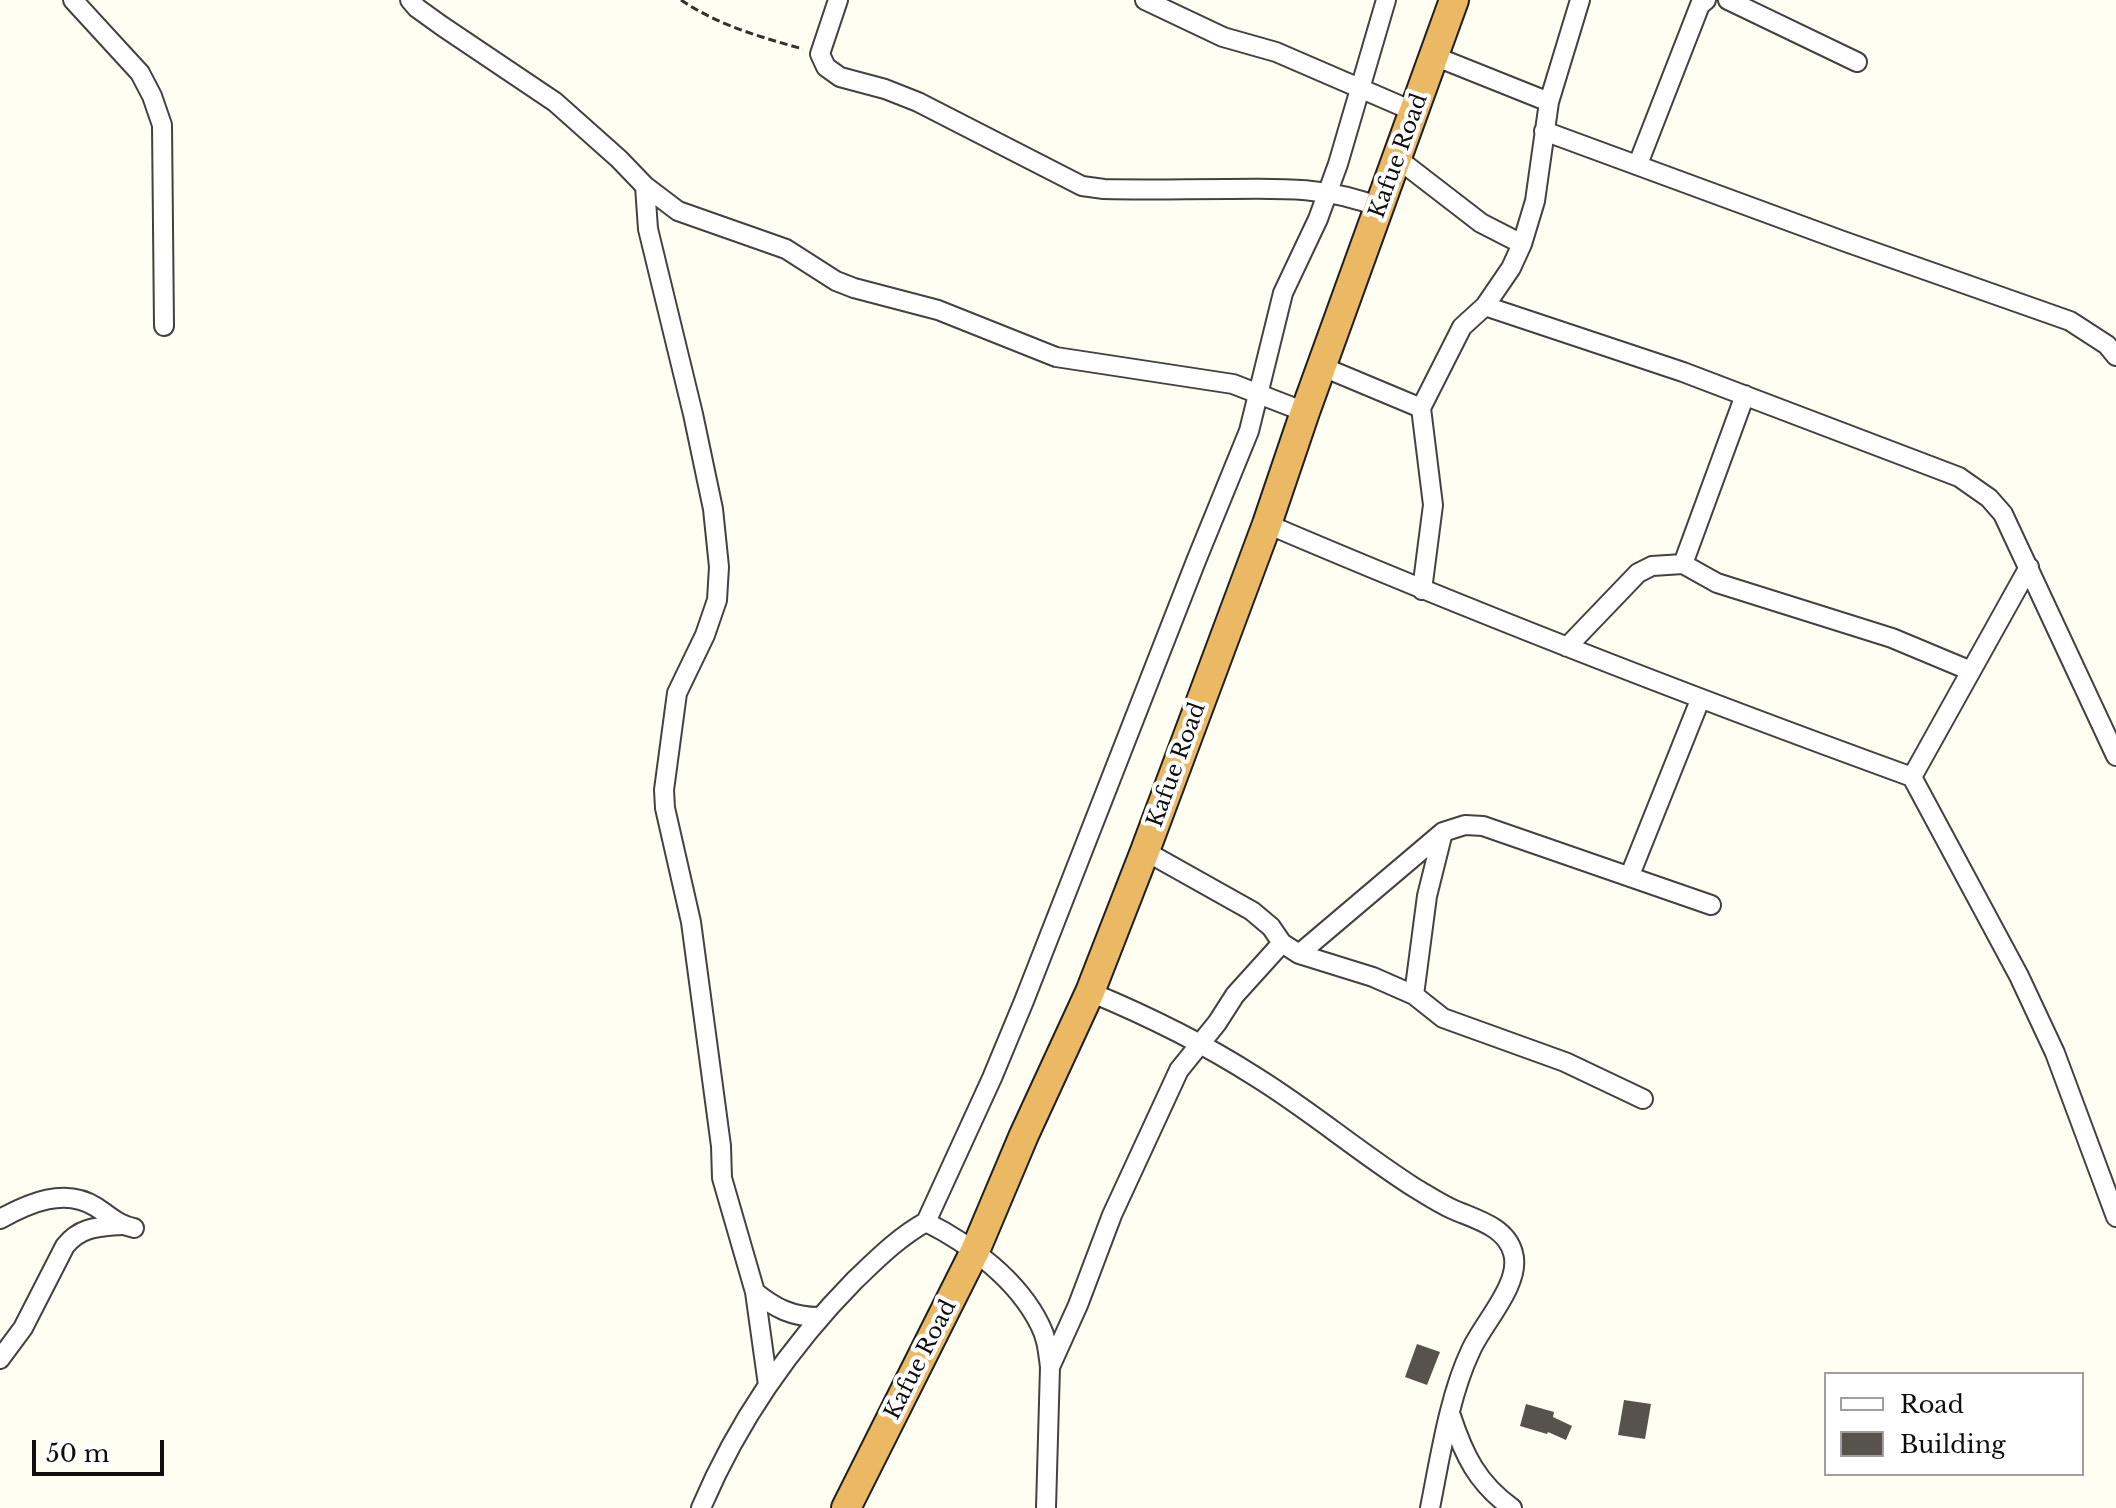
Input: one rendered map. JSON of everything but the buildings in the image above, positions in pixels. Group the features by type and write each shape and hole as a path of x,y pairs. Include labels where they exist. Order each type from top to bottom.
{"highway":[{"name":"Kafue Road","path":"846,1508 975,1251 1090,992 1267,524 1454,0"}],"street":[{"path":"73,0 140,73 162,125 164,326"},
{"path":"410,0 442,26 555,102 645,186 678,211 786,249 845,285 938,310 1056,357 1233,384 1305,412"},
{"path":"838,0 820,54 826,67 840,77 918,102 1082,186 1104,189 1276,188 1328,191 1381,208"},
{"path":"1145,0 1223,37 1276,52 1415,112"},
{"path":"701,1508 768,1385 819,1317 869,1267 911,1230 926,1222 1024,1001 1249,431 1283,293 1328,191 1386,0"},
{"path":"1422,590 1433,505 1421,408 1462,327 1485,306 1511,268 1522,244 1535,201 1549,102 1580,0"},
{"path":"1638,164 1700,5 1706,0"},
{"path":"1728,0 1857,62"},
{"path":"1434,56 1549,102"},
{"path":"1544,131 2070,321 2107,345 2116,356"},
{"path":"1398,159 1481,223 1522,244"},
{"path":"645,186 648,229 713,509 719,567 717,600 705,635 677,693 665,777 665,808 691,922 721,1146 722,1178 755,1292 768,1385"},
{"path":"1485,306 1555,327 1745,395 1959,477 1989,498 2003,514 2116,756"},
{"path":"1323,367 1421,408"},
{"path":"1683,564 1745,395"},
{"path":"1267,524 1422,590 1700,700 1912,777 2019,976 2049,1040 2116,1217"},
{"path":"1567,647 1638,573 1652,566 1683,564 1717,583 1892,638 1971,671"},
{"path":"1912,777 2029,567"},
{"path":"1630,875 1700,700"},
{"path":"1299,954 1443,832 1465,825 1483,826 1711,905"},
{"path":"1414,995 1430,878 1443,832"},
{"path":"1145,851 1252,911 1271,927 1282,943 1299,954 1373,977 1414,995 1443,1018 1565,1062 1643,1099"},
{"path":"1050,1367 1128,1179 1179,1070 1235,995 1282,943"},
{"path":"1090,992 1150,1017 1200,1043 1257,1077 1414,1187 1506,1237 1514,1254 1512,1279 1471,1350 1451,1416 1430,1508"},
{"path":"0,1219 24,1206 47,1199 77,1199 128,1226 90,1227 74,1234 23,1328 0,1359"},
{"path":"926,1222 975,1251 1011,1285 1040,1324 1050,1367 1046,1508"},
{"path":"755,1292 786,1312 819,1317"},
{"path":"1451,1416 1465,1456 1490,1489 1512,1508"}],"path":[{"path":"681,0 704,15 755,36 820,54"}]}
